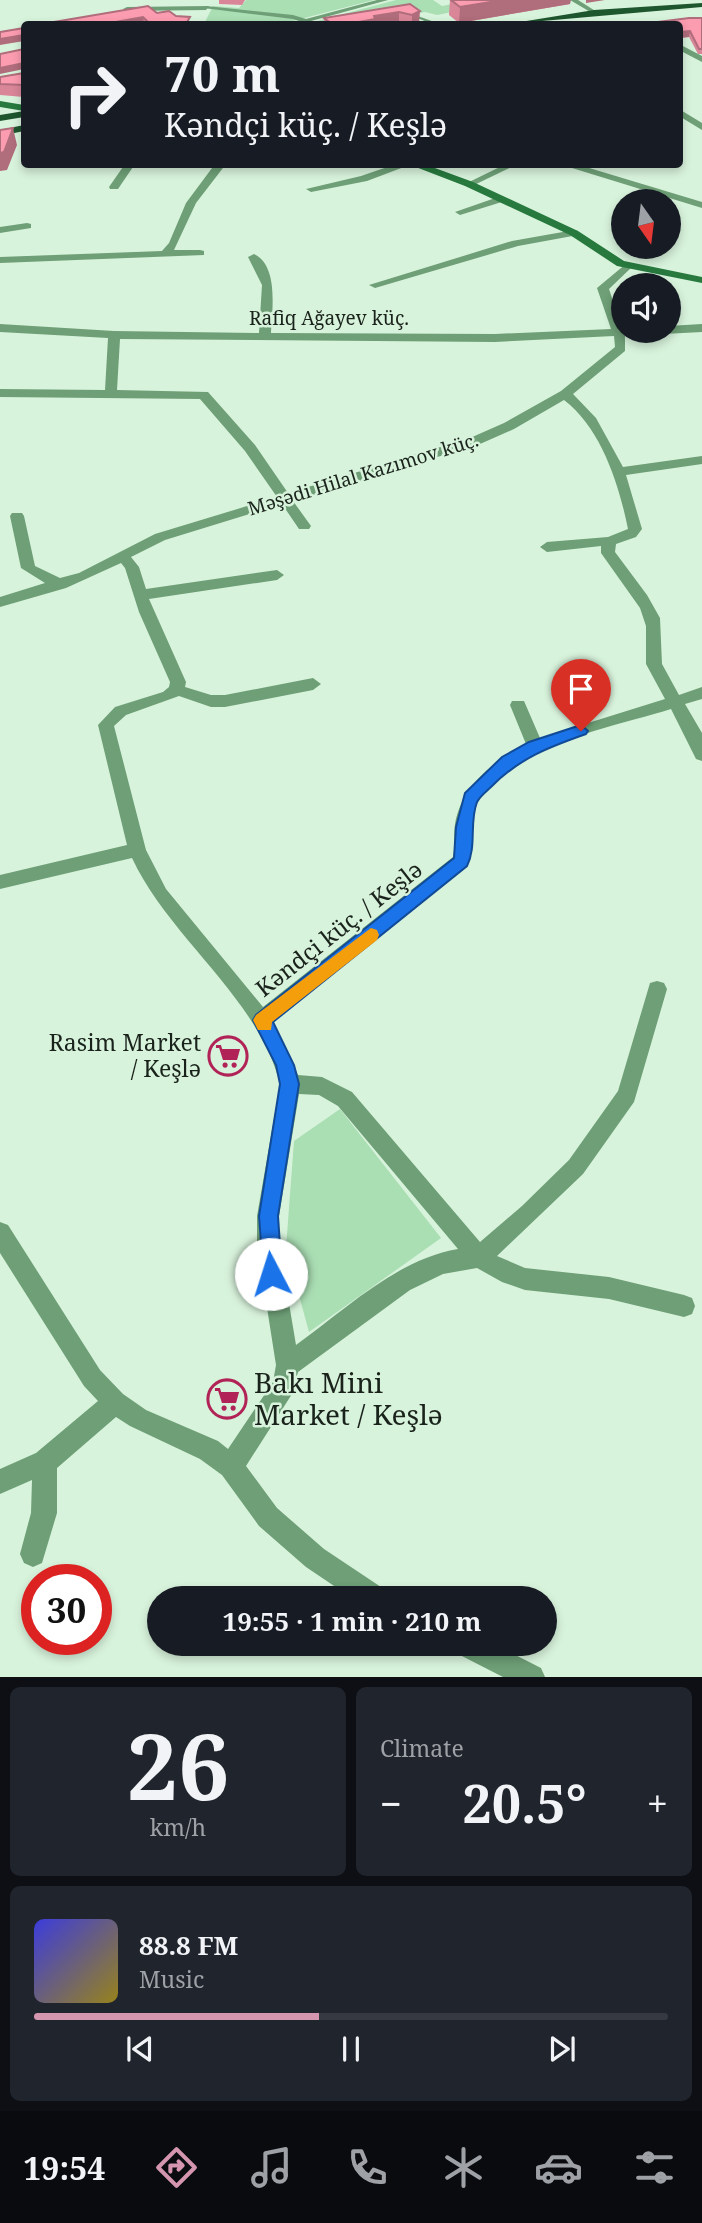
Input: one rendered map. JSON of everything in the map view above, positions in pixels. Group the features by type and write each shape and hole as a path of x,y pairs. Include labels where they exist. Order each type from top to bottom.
{"main road":[{"path":"532,21 594,12 702,5"},
{"path":"616,21 702,14"},
{"path":"0,118 21,114"},
{"path":"0,133 21,129"}],"street":[{"path":"127,9 204,12 212,0"},
{"path":"683,49 702,59"},
{"path":"0,104 21,108"},
{"path":"683,115 702,127"},
{"path":"114,187 127,168"},
{"path":"165,254 174,244 191,203 218,168"},
{"path":"311,189 363,179 395,168"},
{"path":"424,168 469,184 574,233 627,266 701,282"},
{"path":"578,168 702,205"},
{"path":"688,200 702,195"},
{"path":"460,212 501,199"},
{"path":"0,230 27,226"},
{"path":"375,285 516,243 574,233"},
{"path":"0,260 200,253"},
{"path":"254,257 268,285 265,335"},
{"path":"619,273 627,266"},
{"path":"611,281 603,288 611,310"},
{"name":"Rafiq Ağayev küç.","path":"0,328 114,335 495,338 611,333"},
{"path":"681,329 702,328"},
{"path":"111,395 114,335"},
{"name":"Məşədi Hilal Kazımov küç.","path":"0,602 61,584 124,557 160,537 475,441 509,426 565,394 617,354 620,343"},
{"path":"0,393 204,394 250,448 304,526"},
{"path":"547,547 609,541 631,534 635,529 618,472 582,406 565,394"},
{"path":"618,472 702,460"},
{"path":"17,516 28,568 61,584"},
{"path":"609,541 608,553 632,584 654,624 653,659 673,700 695,730 702,755"},
{"path":"124,557 132,567 146,612 177,682 177,690"},
{"path":"141,595 278,575"},
{"path":"177,690 211,701 225,701 313,684"},
{"path":"177,690 167,697 123,709 106,725 137,850 160,894 262,1020"},
{"name":"Kəndçi küç. / Keşlə","path":"290,1084 285,1065 262,1020 461,861 465,846 464,827 471,797 508,761 535,746 673,700 702,693"},
{"path":"519,705 535,746"},
{"path":"0,881 137,850"},
{"path":"288,1365 402,1282 441,1263 479,1257 530,1213 576,1167 627,1095 657,989"},
{"path":"231,1465 284,1386 288,1365 271,1274 268,1230 282,1116 289,1097 290,1084 322,1086 345,1099 479,1257 496,1270 520,1280 611,1288 684,1306"},
{"path":"0,1233 92,1378 115,1402 138,1418 209,1450 231,1465 268,1517 315,1558 357,1586"},
{"path":"0,1482 45,1462 115,1402"},
{"path":"33,1554 44,1513 45,1462"},
{"path":"489,1656 532,1677"}],"lane":[{"path":"242,12 252,0"},
{"path":"204,12 242,12 293,17 306,21 385,0"},
{"path":"573,0 594,12"},
{"path":"417,16 430,21"},
{"path":"469,184 505,168"}],"green space":[{"path":"246,0 374,0 293,21 206,21 213,6 239,8"},
{"path":"396,0 433,0 442,6 473,0 499,3 437,15 425,12 375,21 317,21"},
{"path":"340,1109 441,1238 309,1332 286,1248 294,1141"}],"building":[{"path":"451,0 503,0 460,7"},
{"path":"410,4 420,11 412,15 399,12 374,16 375,19 364,21 328,21 324,18"},
{"path":"148,6 157,13 169,11 176,16 190,17 188,21 147,21 143,17 121,21 60,21"},
{"path":"702,18 702,49 699,49 690,31 683,32 683,21 666,21"},
{"path":"21,28 21,36 0,39 0,32"},
{"path":"21,50 21,64 0,68 0,54"},
{"path":"21,74 21,85 0,84 0,77"},
{"path":"13,128 4,152 0,153 0,130"}],"slow traffic":[{"path":"265,1025 262,1020 371,935"}],"place":[{"name":"Rasim Market / Keşlə","path":"228,1056"},
{"name":"Bakı Mini Market / Keşlə","path":"227,1399"}],"route":[{"path":"271,1274 268,1216 282,1116 289,1097 290,1084 285,1065 262,1020 461,861 465,846 464,827 471,797 508,761 535,746 581,731"}]}
